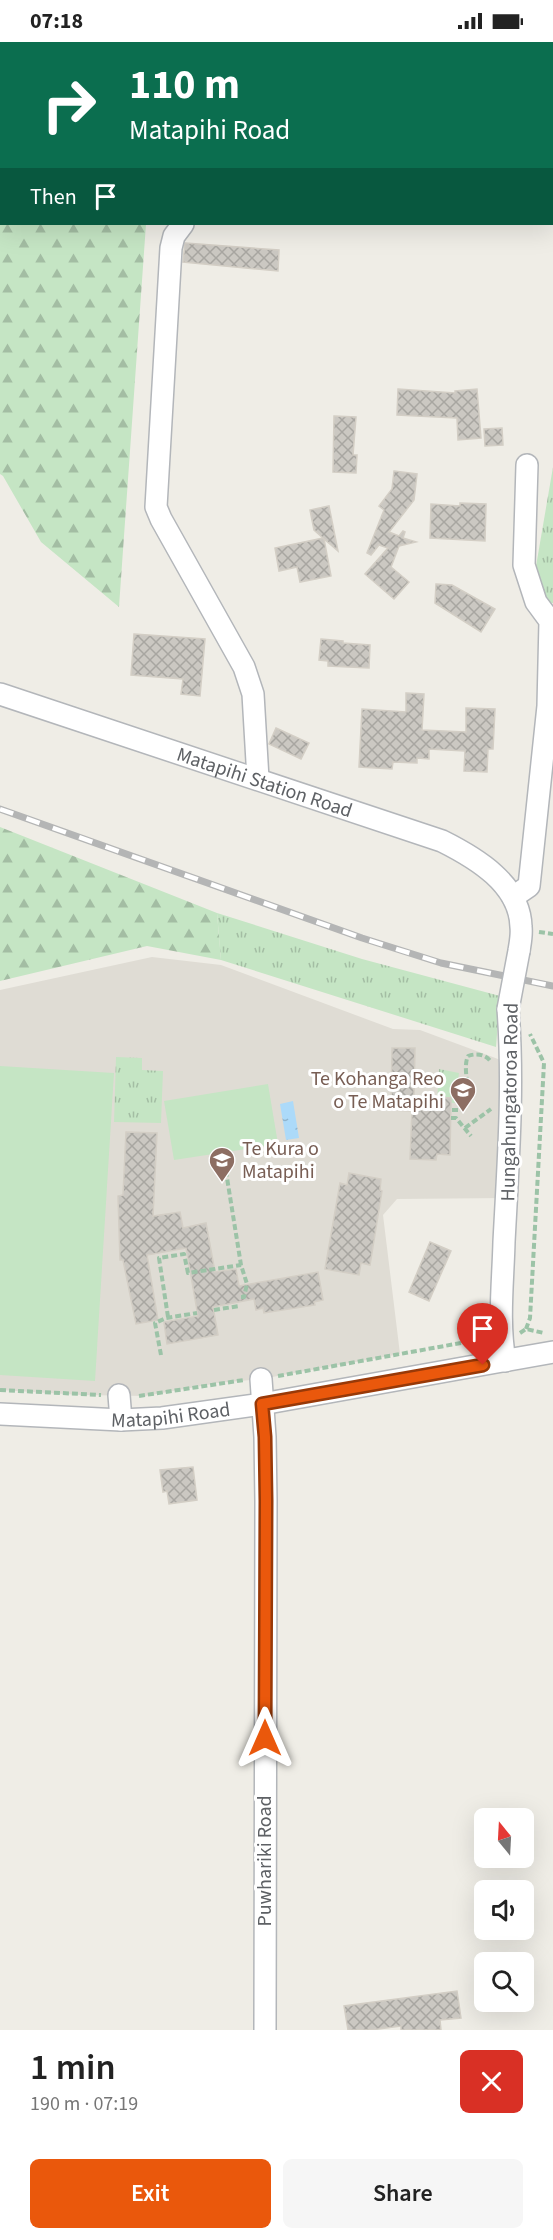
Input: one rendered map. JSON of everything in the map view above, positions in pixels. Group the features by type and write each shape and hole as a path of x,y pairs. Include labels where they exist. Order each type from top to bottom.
{"street":[{"path":"182,225 174,236 171,248 156,507 244,667 253,694 258,780"},
{"path":"513,897 529,886 550,706 552,620 536,602 525,565 527,465"},
{"name":"Matapihi Station Road","path":"0,694 442,841 477,860 491,871 513,897"},
{"name":"Hungahungatoroa Road","path":"505,1361 501,1295 511,1114 508,1010 521,927 513,897"},
{"name":"Matapihi Road","path":"0,1413 121,1420 162,1418 262,1404 553,1352"},
{"name":"Puwhariki Road","path":"261,1379 266,1501 265,2030"},
{"path":"119,1395 121,1420"}],"path":[{"path":"526,1329 530,1318 544,1063 529,1031"},
{"path":"452,1110 459,1110 465,1104 468,1082 465,1063 468,1056 478,1054 489,1059 492,1064"},
{"path":"465,1128 488,1112 492,1105"},
{"path":"451,1118 456,1118 471,1136"},
{"path":"223,1153 241,1264 247,1284 247,1293 241,1297"},
{"path":"168,1317 159,1258 184,1254 188,1274 241,1264"},
{"path":"214,1310 239,1306"},
{"path":"161,1355 155,1323 168,1317 197,1313"}],"shaded area":[{"name":"Te Kura o Matapihi","path":"152,957 221,965 393,1029 420,1030 498,1059 511,1068 506,1198 397,1199 383,1215 400,1354 261,1379 218,1383 145,1396 0,1390 0,990"}],"green space":[{"path":"0,225 146,225 119,607 41,542 0,474"},
{"path":"553,467 552,603 543,601 535,572"},
{"path":"0,827 217,913 221,960 147,946 0,981"},
{"path":"217,913 362,959 500,996 496,1047 221,960"},
{"path":"116,1057 142,1058 142,1070 163,1071 161,1123 114,1122"},
{"path":"0,1066 114,1073 95,1381 0,1375"},
{"path":"439,1069 459,1073 455,1103 437,1102"},
{"path":"268,1084 278,1144 174,1160 164,1101"}],"water":[{"path":"293,1101 299,1138 286,1140 280,1104"}],"building":[{"path":"185,243 279,250 278,271 183,262"},
{"path":"398,389 455,393 455,391 477,389 481,438 458,440 457,418 397,415"},
{"path":"334,416 356,417 353,455 357,455 356,473 333,472"},
{"path":"502,428 503,445 485,446 484,429"},
{"path":"394,471 417,474 414,500 389,532 399,536 403,531 405,532 403,538 416,542 399,546 391,567 409,582 394,599 365,574 388,548 379,545 371,555 367,553 384,510 379,506 392,489"},
{"path":"460,503 486,504 485,541 430,538 431,504 460,506"},
{"path":"329,506 338,551 324,539 331,576 300,582 297,567 279,571 275,548 323,538 314,530 310,510"},
{"path":"436,584 452,585 495,609 481,632 435,603"},
{"path":"134,634 205,639 200,696 181,694 183,679 131,675"},
{"path":"321,639 370,645 369,668 328,666 328,661 319,660"},
{"path":"406,693 424,694 422,730 466,732 466,708 495,709 493,749 488,749 487,772 464,771 465,751 429,749 429,759 417,758 417,763 393,762 392,769 359,767 362,709 406,712"},
{"path":"276,728 309,743 301,759 269,744"},
{"path":"392,1048 415,1048 414,1096 451,1098 450,1155 437,1154 436,1160 410,1159 412,1111 391,1110"},
{"path":"126,1132 157,1133 153,1216 180,1212 183,1228 206,1223 215,1272 236,1269 239,1286 318,1272 323,1300 314,1302 315,1305 264,1313 263,1308 256,1310 254,1299 213,1307 218,1335 167,1344 164,1322 198,1316 186,1248 147,1255 158,1320 136,1324 123,1260 120,1260 118,1196 123,1195"},
{"path":"349,1173 381,1179 380,1190 382,1191 370,1265 361,1263 359,1275 325,1269 340,1183 347,1185"},
{"path":"430,1242 451,1251 429,1301 409,1292"},
{"path":"193,1467 197,1500 169,1504 167,1491 163,1492 160,1470"},
{"path":"457,1991 461,2018 440,2020 441,2030 401,2030 401,2026 348,2030 344,2006"}],"railway":[{"path":"0,809 362,938 441,963 553,986"}],"place":[{"name":"Te Kohanga Reo o Te Matapihi","path":"463,1113"},
{"name":"Te Kura o Matapihi","path":"222,1183"}],"route":[{"path":"265,1738 266,1501 262,1404 483,1365"}]}
